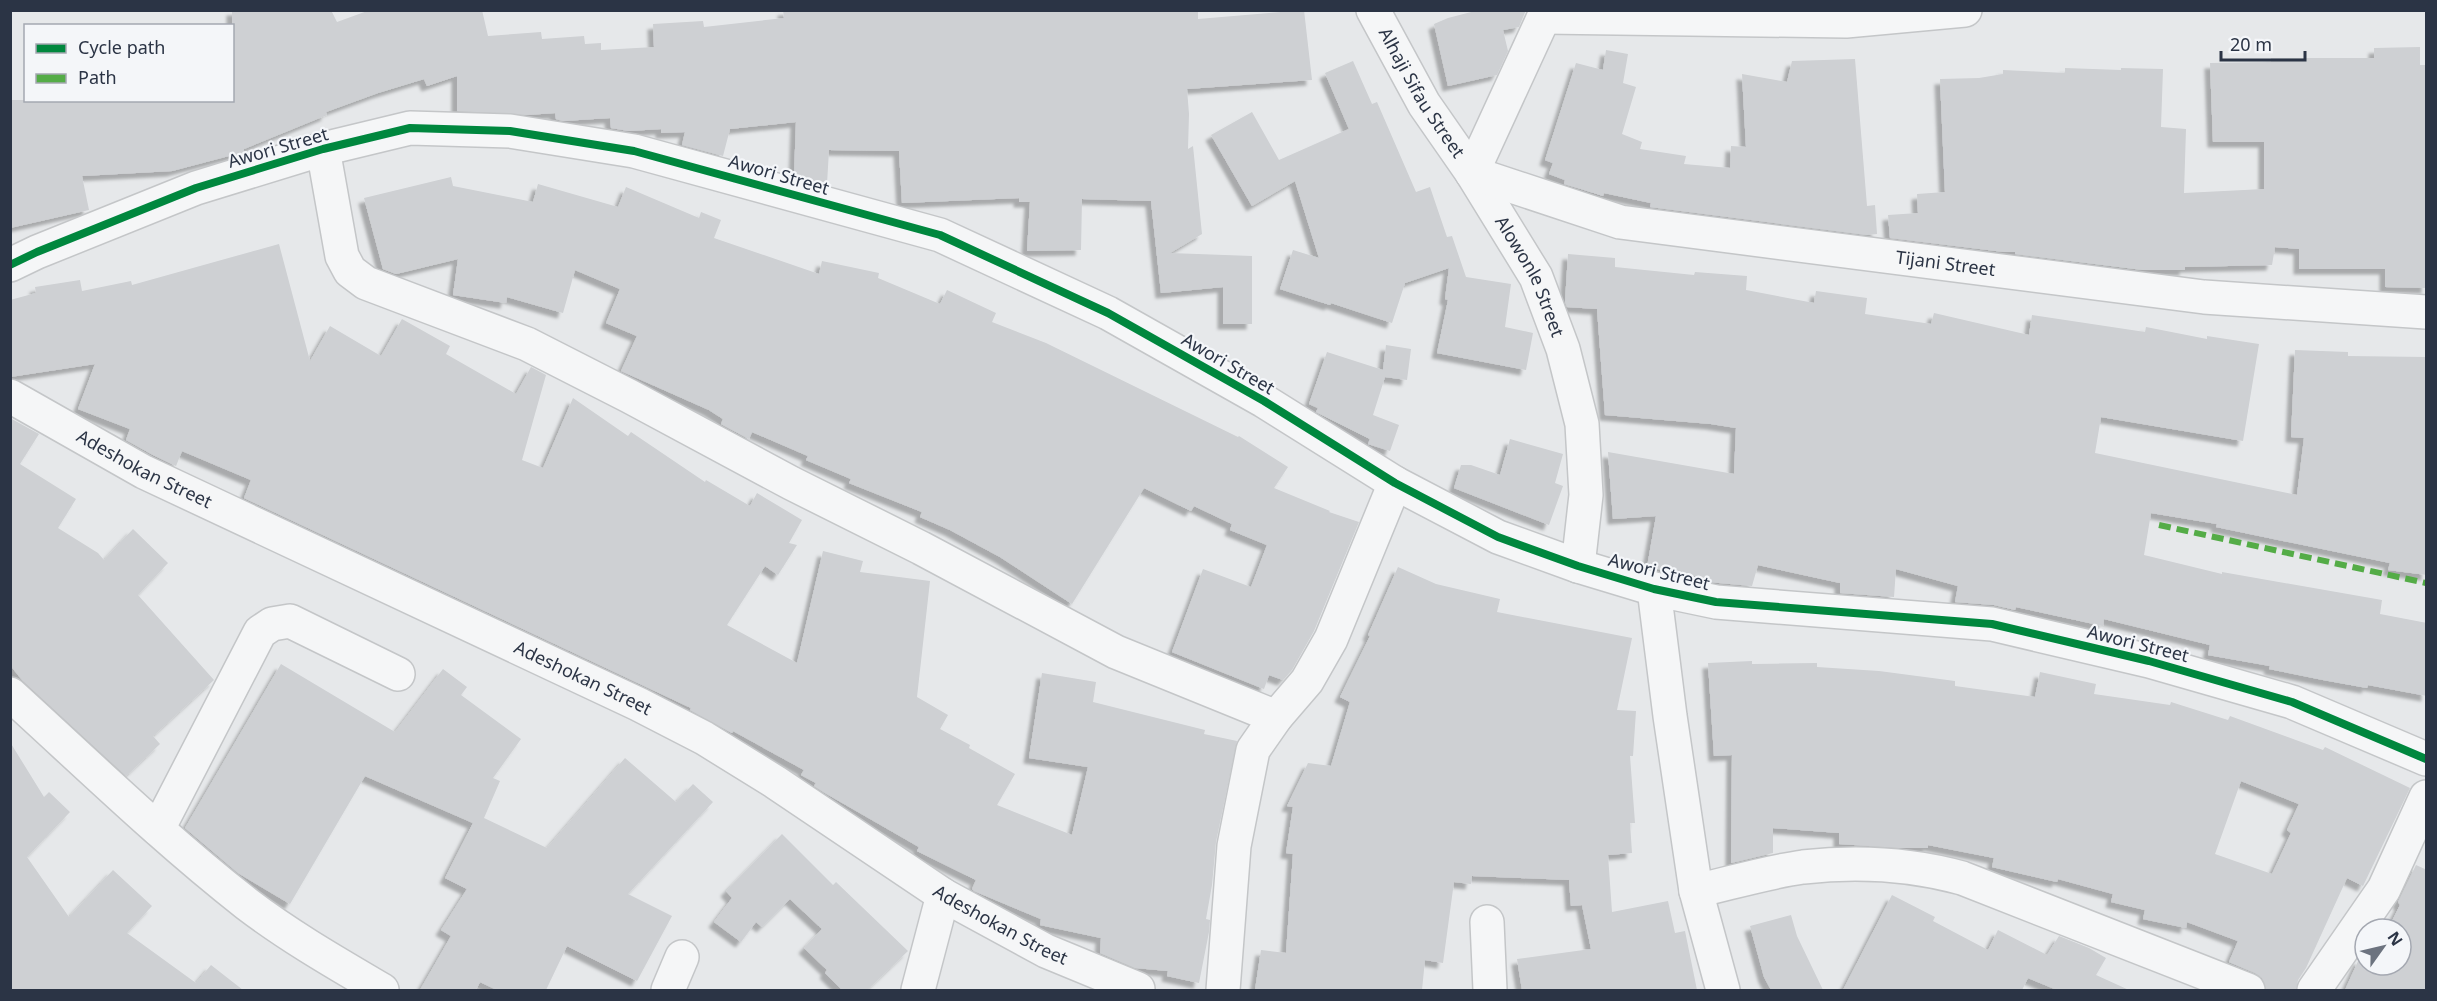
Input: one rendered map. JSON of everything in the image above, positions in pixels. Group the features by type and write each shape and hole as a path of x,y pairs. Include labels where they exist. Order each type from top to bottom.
{"street":[{"name":"Alhaji Sifau Street","path":"1373,10 1424,104 1472,173"},
{"path":"1472,173 1546,14 1846,21 1965,10"},
{"name":"Awori Street","path":"10,265 195,188 323,149 410,128 510,131 634,151 940,235 1108,313 1264,401 1395,483 1498,537 1578,566 1654,589 1716,602 1992,624 2149,661 2292,702 2427,759"},
{"path":"323,149 342,256 350,271 366,283 527,344 1116,652 1276,717"},
{"name":"Tijani Street","path":"1472,173 1620,222 2204,297 2427,312"},
{"name":"Alowonle Street","path":"1472,173 1536,277 1563,349 1582,424 1586,495 1578,566"},
{"name":"Adeshokan Street","path":"10,396 144,472 638,704 704,738 775,782 943,895 1047,951 1138,989"},
{"path":"1223,990 1234,846 1253,750 1276,717 1307,681 1330,639 1395,483"},
{"path":"1654,589 1696,891 1723,990"},
{"path":"159,829 260,632 272,624 290,621 398,674"},
{"path":"10,694 159,829 248,904 311,947 382,990"},
{"path":"2314,990 2384,889 2427,797"},
{"path":"1696,891 1803,867 1882,864 1926,868 1962,878 2248,990"},
{"path":"918,990 943,895"},
{"path":"1487,922 1490,990"},
{"path":"668,990 682,957"}],"building":[{"path":"232,10 331,10 337,22 370,10 482,10 488,36 541,32 542,39 584,36 585,44 601,43 601,50 654,47 653,24 703,21 704,27 784,18 783,10 1198,10 1198,19 1304,10 1312,80 1187,89 1188,149 1193,146 1202,234 1170,253 1252,256 1252,324 1223,324 1223,287 1161,293 1151,201 1082,199 1081,250 1027,251 1030,202 1019,202 1019,198 902,203 899,151 829,150 827,184 794,176 796,122 730,129 723,156 682,145 685,132 661,133 661,129 629,131 611,128 610,118 563,121 556,119 555,113 527,115 457,111 457,76 427,86 424,79 378,93 326,112 327,115 244,149 244,152 172,171 82,176 89,210 10,228 10,100 24,100 24,102 234,102 234,24 232,24"},
{"path":"1479,10 1526,10 1519,27 1503,30 1508,51 1497,75 1448,86 1434,24"},
{"path":"2420,47 2420,65 2425,65 2427,288 2385,287 2385,269 2299,269 2299,249 2275,247 2272,265 2143,270 1890,238 1888,215 1918,213 1917,194 1945,192 1940,79 1979,78 2003,74 2003,70 2065,73 2065,68 2163,69 2161,127 2186,129 2184,193 2264,189 2264,142 2213,142 2210,63 2271,62 2271,58 2374,58 2374,48"},
{"path":"1606,50 1628,54 1623,83 1636,87 1622,134 1642,142 1640,149 1686,156 1684,164 1730,168 1731,146 1746,147 1742,74 1787,82 1792,61 1855,59 1867,206 1875,205 1877,234 1867,235 1650,207 1651,203 1604,193 1603,196 1564,184 1565,180 1549,174 1553,163 1545,160 1576,63 1603,70"},
{"path":"1353,61 1372,104 1377,102 1416,192 1430,187 1447,237 1452,236 1466,277 1511,284 1505,327 1533,333 1526,370 1437,353 1448,300 1445,299 1449,268 1405,283 1392,323 1280,289 1293,250 1319,258 1295,181 1252,206 1211,135 1252,112 1279,160 1349,129 1325,73"},
{"path":"451,177 453,186 533,202 538,184 618,207 626,187 699,218 701,212 721,220 714,238 819,274 822,261 879,273 878,278 940,304 947,290 996,313 992,322 1046,343 1239,436 1288,467 1274,488 1329,512 1359,522 1314,631 1292,670 1283,680 1269,675 1264,689 1172,652 1203,569 1251,587 1267,545 1230,530 1232,524 1194,506 1191,511 1144,488 1072,604 1000,557 920,517 922,512 849,483 851,479 806,460 808,456 752,432 749,439 721,424 723,419 709,410 621,371 637,336 606,323 620,289 575,270 563,313 507,297 506,303 453,295 458,259 396,274 383,269 364,198"},
{"path":"279,244 310,361 330,326 381,356 402,319 450,346 446,354 516,394 531,367 546,375 522,460 543,468 573,398 628,436 631,432 705,482 706,480 750,506 757,493 802,520 789,543 797,545 778,575 765,566 727,625 797,663 823,551 863,561 860,572 930,581 917,697 948,715 940,729 1015,774 997,805 1072,835 1088,767 1029,758 1042,673 1096,682 1093,702 1205,730 1204,734 1237,741 1216,842 1206,919 1210,920 1209,932 1199,983 1167,976 1168,971 1135,968 1100,953 1101,938 1040,925 1041,919 974,891 972,889 976,880 917,851 919,847 814,786 816,783 801,775 804,770 690,710 691,708 244,498 251,480 182,451 176,466 126,440 130,429 78,409 95,364 10,377 10,300 36,293 35,287 80,280 82,291 131,281 132,285"},
{"path":"1568,254 1615,258 1615,267 1694,275 1695,272 1747,276 1746,290 1814,303 1816,291 1867,298 1865,314 1931,324 1934,313 2029,335 2032,315 2145,332 2146,327 2207,339 2207,336 2259,344 2243,441 2101,417 2095,453 2297,495 2304,438 2291,437 2295,350 2348,352 2348,356 2427,357 2427,575 2388,570 2390,563 2216,527 2217,524 2151,513 2144,555 2222,574 2222,572 2382,600 2380,614 2427,623 2427,696 2368,685 2367,688 2323,680 2269,669 2270,666 2208,655 2210,645 2104,619 2103,626 2016,607 2015,610 1994,605 1955,602 1958,586 1896,569 1894,597 1840,593 1840,583 1758,565 1752,586 1710,582 1711,579 1647,567 1656,516 1613,519 1608,452 1734,474 1736,428 1605,415 1597,309 1567,307 1565,302"},
{"path":"1386,345 1411,349 1407,380 1385,377 1373,415 1399,425 1390,451 1368,444 1370,439 1316,412 1318,408 1309,404 1327,352 1383,370"},
{"path":"10,418 39,434 20,464 76,499 58,528 98,553 104,560 133,529 168,563 138,595 214,680 153,736 160,744 126,776 22,680 10,665"},
{"path":"1510,439 1563,454 1555,483 1563,486 1549,525 1454,488 1461,465 1471,465 1500,475"},
{"path":"1398,567 1436,584 1500,599 1497,612 1632,638 1617,710 1636,711 1633,756 1630,756 1635,823 1630,823 1632,853 1608,855 1612,912 1668,901 1675,933 1685,931 1697,990 1522,990 1517,959 1591,949 1582,905 1571,906 1569,880 1472,876 1471,884 1454,882 1443,963 1425,960 1422,990 1255,990 1261,950 1286,953 1293,854 1286,853 1293,807 1287,806 1308,763 1331,766 1350,702 1340,697 1370,636 1368,635"},
{"path":"1752,661 1752,664 1817,663 1817,667 1879,671 1955,681 1955,686 2035,697 2040,672 2096,684 2094,694 2170,705 2171,702 2228,720 2230,716 2323,750 2325,747 2410,788 2363,886 2347,878 2306,968 2298,980 2296,990 2266,990 2262,978 2229,962 2238,941 2187,922 2186,928 2143,919 2145,910 2111,902 2113,894 2058,879 2057,882 1992,867 1994,858 1928,845 1928,848 1899,848 1839,844 1839,833 1773,828 1773,853 1731,863 1732,755 1714,756 1708,663","holes":["2241,781 2299,804 2287,830 2291,833 2272,874 2215,854"]},
{"path":"281,664 395,732 443,669 467,687 461,695 521,739 493,778 500,781 484,818 547,848 625,758 676,802 693,784 713,802 628,894 672,916 637,981 567,946 546,990 497,990 480,982 476,990 420,990 451,936 441,930 467,889 445,878 473,823 365,776 290,904 238,873 185,828"},
{"path":"10,742 44,797 49,792 70,812 27,857 69,917 113,870 152,906 127,933 196,983 211,965 243,990 10,990"},
{"path":"782,834 833,885 836,882 908,951 867,990 842,990 825,973 827,970 804,948 822,929 790,899 762,927 756,922 741,942 714,922 732,898 726,891"},
{"path":"2416,865 2427,870 2427,990 2345,990 2353,972 2353,977 2413,977 2413,917 2394,917 2400,905 2398,902"},
{"path":"1892,895 1935,917 1933,921 1988,950 1998,930 2047,955 2059,936 2089,948 2106,958 2096,975 2129,990 2057,990 2028,978 2022,990 1843,990"},
{"path":"1791,915 1797,936 1823,990 1771,990 1764,977 1750,926"}],"marked path":[{"path":"2159,525 2426,583"}],"cycle path":[{"path":"10,265 196,188 323,149 410,128 510,131 634,151 940,235 1108,313 1264,401 1395,483 1498,537 1578,566 1654,589 1716,602 1992,624 2149,661 2292,702 2426,759"}]}
